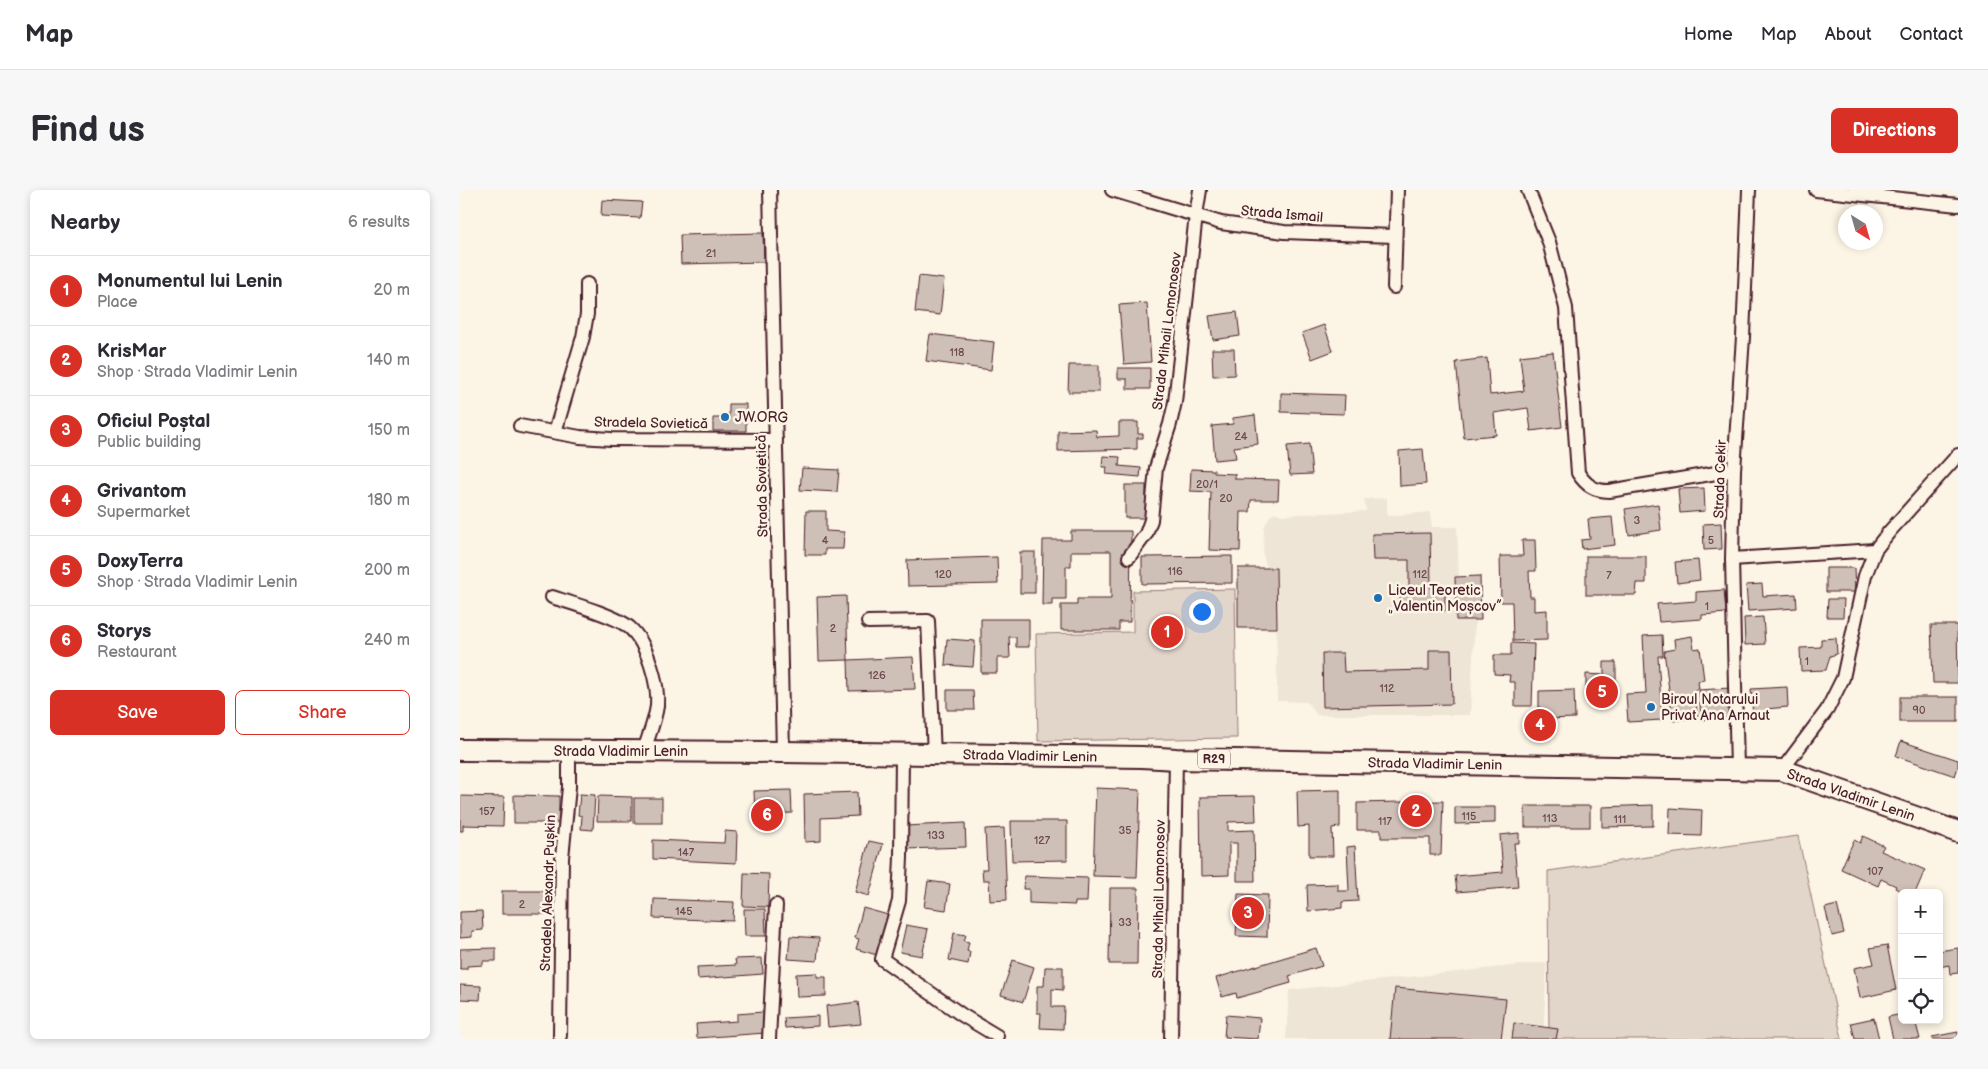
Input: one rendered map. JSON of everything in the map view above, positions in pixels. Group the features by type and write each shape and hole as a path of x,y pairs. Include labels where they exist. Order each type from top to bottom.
{"main road":[{"name":"Strada Vladimir Lenin","path":"460,750 1142,757 1782,770 1958,832"}],"street":[{"name":"Strada Sovietică","path":"770,190 783,752"},
{"name":"Strada Ismail","path":"1112,190 1221,223 1284,232 1394,236"},
{"name":"Strada Mihail Lomonosov","path":"1129,557 1146,534 1151,520 1156,468 1175,402 1200,190"},
{"path":"1394,287 1394,236 1397,190"},
{"path":"1528,190 1549,242 1566,308 1578,473 1592,488 1609,491 1734,470"},
{"name":"Strada Cekir","path":"1737,769 1732,559 1734,470 1743,337 1749,190"},
{"path":"1816,190 1958,205"},
{"path":"555,432 583,337 587,314 587,284"},
{"name":"Stradela Sovietică","path":"520,426 580,437 611,439 776,440"},
{"path":"1782,770 1827,710 1843,678 1865,576 1875,550 1958,455"},
{"path":"1732,559 1875,550"},
{"path":"552,597 607,616 630,627 641,641 654,677 657,706 644,751"},
{"path":"868,622 928,621 934,755"},
{"name":"Stradela Alexandr Pușkin","path":"560,1036 562,858 569,787 569,750"},
{"path":"902,754 899,901 882,959 962,1015 997,1036"},
{"name":"Strada Mihail Lomonosov","path":"1171,1039 1176,759"},
{"path":"769,1039 776,904"}],"shaded area":[{"name":"Liceul Teoretic „Valentin Moșcov”","path":"1387,498 1387,516 1430,512 1432,527 1457,527 1459,577 1480,576 1481,620 1475,620 1470,715 1317,715 1307,702 1277,701 1276,568 1267,568 1263,555 1264,527 1269,517 1275,512 1282,515 1366,511 1364,499"},
{"path":"1235,589 1237,738 1038,741 1036,634 1133,632 1133,591"},
{"path":"1798,836 1842,1039 1549,1039 1548,871"},
{"path":"1547,962 1543,1039 1286,1039 1289,990"}],"building":[{"path":"602,200 642,202 640,218 601,216"},
{"path":"763,233 764,262 681,264 680,235"},
{"path":"919,276 944,279 940,315 915,312"},
{"path":"1147,303 1151,362 1124,364 1119,305"},
{"path":"1237,312 1240,336 1213,340 1209,316"},
{"path":"1324,325 1333,351 1312,359 1302,333"},
{"path":"930,334 994,342 991,370 926,361"},
{"path":"1212,349 1234,349 1235,375 1213,376"},
{"path":"1553,352 1562,427 1531,431 1528,408 1494,413 1496,435 1464,438 1456,362 1487,358 1490,395 1524,391 1520,356"},
{"path":"1069,365 1099,365 1099,392 1068,392"},
{"path":"1118,368 1150,368 1150,389 1127,389 1127,379 1118,379"},
{"path":"1281,393 1345,395 1344,414 1281,412"},
{"path":"729,404 746,404 746,431 713,431 713,418 729,418"},
{"path":"1255,415 1258,444 1234,447 1236,458 1215,460 1212,426 1233,424 1233,418"},
{"path":"1119,422 1138,422 1138,434 1143,434 1143,438 1137,438 1137,449 1058,451 1058,431 1096,430 1097,437 1119,436"},
{"path":"1309,444 1312,474 1290,475 1287,446"},
{"path":"1423,449 1426,484 1400,486 1399,451"},
{"path":"1103,456 1120,457 1119,466 1141,468 1140,477 1106,474 1107,467 1102,467"},
{"path":"802,468 839,470 837,492 800,490"},
{"path":"1191,469 1214,470 1214,473 1235,474 1235,479 1279,480 1278,500 1251,500 1250,512 1241,512 1240,551 1209,550 1211,492 1190,491"},
{"path":"1125,485 1146,485 1146,518 1125,518"},
{"path":"1704,488 1705,511 1680,513 1678,489"},
{"path":"1658,504 1661,530 1629,535 1625,509"},
{"path":"806,511 826,511 826,531 844,532 843,549 825,549 825,555 805,555"},
{"path":"1612,517 1615,545 1582,549 1581,540 1590,539 1588,519"},
{"path":"1721,523 1722,549 1704,550 1703,524"},
{"path":"1071,531 1131,531 1130,622 1119,622 1119,630 1061,630 1061,605 1077,605 1077,599 1111,599 1111,551 1071,551 1071,566 1066,566 1066,599 1052,599 1052,605 1042,605 1043,540 1071,540"},
{"path":"1430,533 1431,588 1445,588 1445,611 1429,611 1429,602 1400,602 1400,589 1409,589 1409,560 1373,560 1372,534"},
{"path":"1522,540 1535,540 1536,571 1529,571 1530,597 1534,597 1534,611 1547,610 1547,640 1513,641 1512,602 1501,602 1500,556 1523,556"},
{"path":"1020,552 1035,552 1035,593 1020,593"},
{"path":"1232,556 1232,583 1142,584 1142,557"},
{"path":"1586,556 1646,556 1646,583 1637,583 1636,595 1586,595"},
{"path":"997,557 998,584 908,586 907,560"},
{"path":"1698,560 1700,580 1677,583 1675,562"},
{"path":"1238,568 1276,568 1277,628 1238,628"},
{"path":"1826,568 1854,568 1855,592 1826,592"},
{"path":"1480,576 1481,620 1456,620 1455,577"},
{"path":"1762,584 1763,596 1796,594 1797,608 1748,611 1746,585"},
{"path":"1724,590 1726,613 1702,615 1702,619 1659,622 1657,604 1696,601 1696,592"},
{"path":"846,596 848,660 819,661 817,597"},
{"path":"1828,599 1844,599 1843,617 1827,617"},
{"path":"1763,617 1765,644 1745,645 1744,618"},
{"path":"981,619 1029,619 1029,647 1016,647 1016,637 1009,637 1010,658 997,658 997,673 981,673"},
{"path":"1931,625 1957,625 1958,683 1933,683"},
{"path":"1662,635 1663,656 1658,656 1662,720 1628,722 1626,694 1646,693 1643,636"},
{"path":"1692,636 1694,649 1700,648 1704,680 1698,681 1699,689 1694,690 1698,717 1673,721 1664,651 1675,649 1674,639"},
{"path":"1836,638 1837,654 1830,656 1826,670 1801,671 1800,648 1821,647 1821,639"},
{"path":"947,639 975,641 973,667 945,665"},
{"path":"1511,643 1534,644 1532,706 1515,706 1515,682 1509,682 1510,675 1494,674 1494,655 1511,655"},
{"path":"1429,650 1451,650 1452,704 1323,707 1322,653 1343,653 1344,672 1429,670"},
{"path":"913,657 915,689 849,691 848,660"},
{"path":"1604,662 1616,662 1616,698 1586,698 1586,674 1604,675"},
{"path":"1787,687 1788,707 1765,709 1765,716 1753,717 1751,689"},
{"path":"1730,688 1732,717 1701,720 1699,690"},
{"path":"947,690 973,690 974,710 947,710"},
{"path":"1574,690 1575,718 1548,719 1548,732 1532,733 1532,717 1539,716 1539,691"},
{"path":"1900,697 1958,697 1958,722 1900,722"},
{"path":"1901,741 1958,760 1955,776 1896,756"},
{"path":"1096,788 1140,790 1137,877 1093,876"},
{"path":"791,790 792,813 755,815 754,791"},
{"path":"1340,790 1340,827 1332,828 1333,856 1309,856 1309,826 1298,827 1297,791"},
{"path":"857,792 858,816 821,818 821,841 805,842 804,794"},
{"path":"580,794 595,795 593,830 581,829 582,816 578,815"},
{"path":"514,795 559,796 559,823 514,823"},
{"path":"460,796 504,797 503,826 463,825 463,831 460,831"},
{"path":"598,796 632,797 632,821 597,821"},
{"path":"1255,796 1256,821 1228,822 1228,831 1254,830 1255,881 1237,881 1237,843 1229,843 1229,875 1201,876 1200,797"},
{"path":"634,798 662,798 662,823 634,823"},
{"path":"1443,801 1441,855 1430,855 1430,838 1381,838 1381,830 1357,830 1357,803"},
{"path":"1653,805 1653,826 1602,827 1602,807"},
{"path":"1525,806 1590,806 1590,827 1525,827"},
{"path":"1455,807 1495,807 1495,823 1455,824"},
{"path":"1670,808 1702,810 1701,836 1669,835"},
{"path":"1011,821 1067,821 1067,860 1012,861"},
{"path":"965,823 966,847 906,849 905,826"},
{"path":"1004,828 1007,900 990,901 989,880 983,880 982,869 987,869 985,829"},
{"path":"725,831 737,832 736,863 653,859 653,840 724,843"},
{"path":"1519,833 1519,843 1514,843 1518,887 1457,892 1455,876 1503,872 1500,835"},
{"path":"1863,836 1884,846 1881,851 1925,870 1917,889 1898,890 1895,888 1896,886 1881,879 1878,886 1841,869 1854,840 1860,843"},
{"path":"869,841 883,844 869,896 855,892"},
{"path":"1355,846 1358,901 1342,902 1342,908 1308,911 1307,885 1338,884 1338,891 1349,891 1347,847"},
{"path":"744,873 769,874 768,907 743,906"},
{"path":"1024,876 1088,878 1087,902 1075,902 1075,905 1029,903 1029,889 1023,889"},
{"path":"928,881 950,884 946,910 924,907"},
{"path":"1110,888 1138,888 1137,964 1109,964"},
{"path":"502,891 552,891 552,914 502,914"},
{"path":"1238,894 1268,895 1267,937 1236,936"},
{"path":"654,899 734,902 733,921 653,918"},
{"path":"1837,905 1844,933 1832,936 1825,908"},
{"path":"863,908 888,915 877,955 856,949 859,939 855,938"},
{"path":"744,909 765,909 766,936 745,936"},
{"path":"482,911 483,930 472,931 472,937 460,938 460,912"},
{"path":"906,925 928,929 922,956 900,952"},
{"path":"954,933 966,935 964,941 969,942 967,951 970,952 968,964 949,960"},
{"path":"790,936 819,938 817,961 788,959"},
{"path":"1887,945 1896,990 1860,998 1854,968 1874,964 1870,948"},
{"path":"496,948 496,961 483,961 483,965 467,966 467,969 460,969 460,949"},
{"path":"1316,948 1322,966 1289,976 1291,983 1237,998 1236,993 1222,997 1216,978"},
{"path":"1958,948 1958,973 1950,974 1949,965 1943,966 1943,950"},
{"path":"762,958 763,974 698,979 697,967 736,965 735,959"},
{"path":"1013,960 1034,967 1023,1002 1001,995"},
{"path":"1045,967 1063,967 1063,990 1052,989 1052,1007 1064,1007 1063,1029 1040,1028 1041,1013 1037,1013 1037,986 1044,986"},
{"path":"817,973 817,977 826,977 826,996 797,997 796,974"},
{"path":"460,985 481,986 480,1000 460,999"},
{"path":"1395,988 1506,999 1501,1039 1390,1039"},
{"path":"858,1002 861,1024 828,1027 826,1006"},
{"path":"763,1012 765,1033 697,1038 696,1024 737,1021 737,1014"},
{"path":"1226,1015 1260,1018 1258,1039 1224,1037"},
{"path":"1898,1015 1898,1024 1916,1024 1920,1039 1893,1039 1888,1017"},
{"path":"818,1016 818,1026 785,1028 784,1018"},
{"path":"1874,1018 1879,1039 1855,1039 1851,1023"},
{"path":"1514,1023 1558,1029 1556,1039 1512,1039"},
{"path":"1958,1032 1958,1039 1933,1039 1932,1037"}],"place":[{"name":"JW.ORG","path":"725,417"},
{"name":"Liceul Teoretic „Valentin Moșcov”","path":"1378,598"},
{"name":"Monumentul lui Lenin","path":"1167,632"},
{"name":"DoxyTerra","path":"1602,692"},
{"name":"Biroul Notarului Privat Ana Arnaut","path":"1651,707"},
{"name":"Grivantom","path":"1540,725"},
{"name":"KrisMar","path":"1416,811"},
{"name":"Storys","path":"767,815"},
{"name":"Oficiul Poștal","path":"1248,913"}]}
